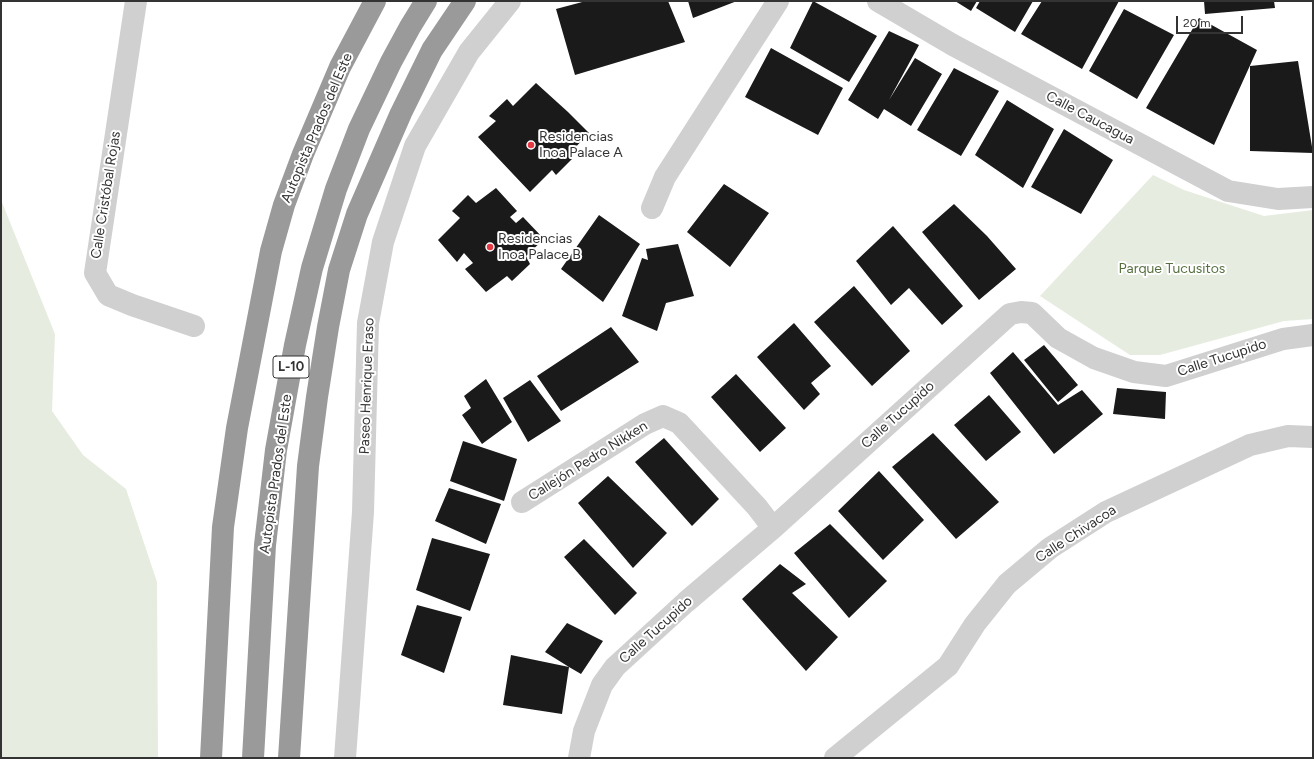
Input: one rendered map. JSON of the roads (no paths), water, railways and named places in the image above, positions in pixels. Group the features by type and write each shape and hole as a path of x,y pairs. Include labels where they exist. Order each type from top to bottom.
{"highway":[{"name":"Autopista Prados del Este","path":"211,758 223,527 237,428 271,251 284,205 303,154 340,67 375,1"},
{"name":"Autopista Prados del Este","path":"253,758 265,545 274,466 295,345 312,268 336,189 359,129 391,62 426,1"},
{"path":"289,758 308,466 328,327 339,270 357,214 401,113 432,50 465,1"}],"street":[{"name":"Calle Cristóbal Rojas","path":"136,1 95,273 108,295 132,305 194,326"},
{"name":"Paseo Henrique Eraso","path":"346,758 363,512 368,323 383,242 416,146 469,52 510,1"},
{"path":"652,208 665,176 778,1"},
{"name":"Calle Caucagua","path":"878,1 953,45 1228,191 1278,199 1313,197"},
{"name":"Calle Tucupido","path":"579,758 584,731 602,685 615,667 686,602 774,528 1010,314 1021,312 1032,313 1058,338 1094,358 1134,372 1166,376 1283,339 1313,335"},
{"name":"Callejón Pedro Nikken","path":"522,502 644,424 664,416 679,423 757,507 774,528"},
{"name":"Calle Chivacoa","path":"835,758 948,666 974,624 1007,584 1050,548 1106,512 1250,445 1288,436 1313,437"}],"place":[{"name":"Residencias Inoa Palace A","path":"531,145"},
{"name":"Residencias Inoa Palace B","path":"490,247"}],"park label":[{"name":"Parque Tucusitos","path":"1172,269"}]}
